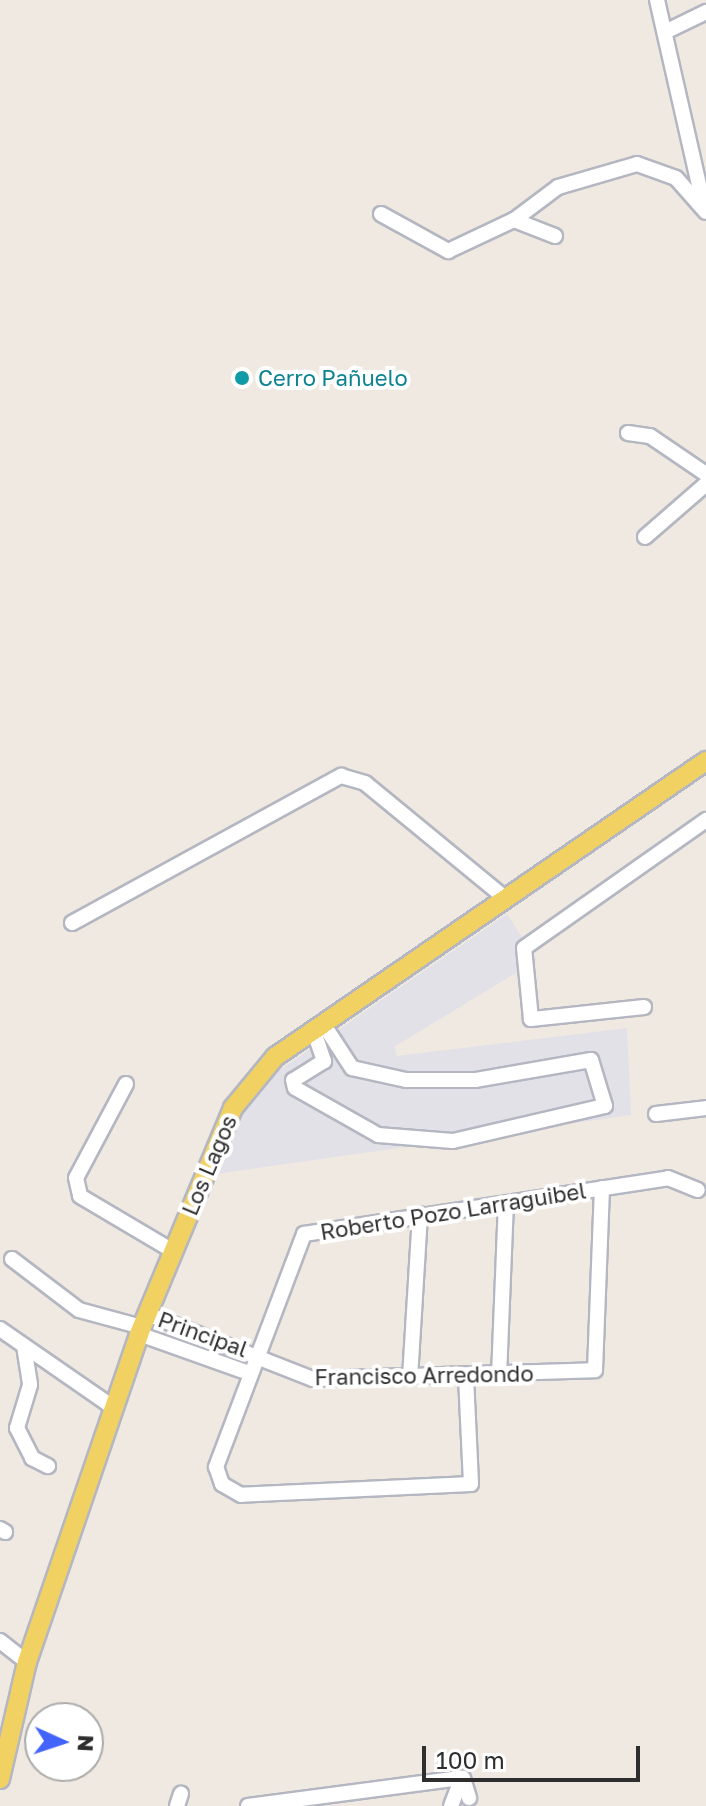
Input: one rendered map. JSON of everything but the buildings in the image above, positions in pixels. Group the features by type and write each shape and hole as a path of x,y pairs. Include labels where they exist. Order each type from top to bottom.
{"main road":[{"name":"Los Lagos","path":"0,1779 27,1662 114,1408 143,1325 233,1108 275,1057 706,761"}],"street":[{"path":"657,0 706,213"},
{"path":"665,32 706,12"},
{"path":"381,214 448,251 514,220 569,181 637,164 676,178 706,213"},
{"path":"514,220 555,236"},
{"path":"628,433 650,436 706,474"},
{"path":"645,537 706,484"},
{"path":"72,923 341,776 365,783 505,898"},
{"path":"644,1007 531,1019 524,948 706,820"},
{"path":"319,1028 352,1068 406,1080 475,1080 591,1060 605,1106 453,1141 378,1135 295,1088 293,1080 324,1061 319,1028"},
{"path":"126,1084 76,1178 80,1196 173,1251"},
{"path":"656,1114 706,1108"},
{"name":"Roberto Pozo Larraguibel","path":"466,1377 471,1484 241,1495 222,1484 216,1467 304,1234 668,1178 698,1190"},
{"name":"Francisco Arredondo","path":"258,1354 313,1379 499,1376 595,1370 602,1188"},
{"path":"499,1376 506,1204"},
{"path":"410,1378 420,1214"},
{"path":"12,1259 79,1310 143,1325"},
{"name":"Principal","path":"143,1325 258,1354"},
{"name":"Principal","path":"143,1325 249,1373"},
{"path":"0,1329 114,1408"},
{"path":"24,1346 30,1385 17,1428 32,1458 48,1466"},
{"path":"0,1641 27,1662"},
{"path":"462,1778 469,1798"},
{"path":"248,1806 462,1778"},
{"path":"451,1806 462,1778"}],"shaded area":[{"path":"507,914 537,960 394,1047 397,1056 627,1028 631,1115 216,1174 240,1114 265,1080"}],"place":[{"name":"Cerro Pañuelo","path":"242,378"}]}
